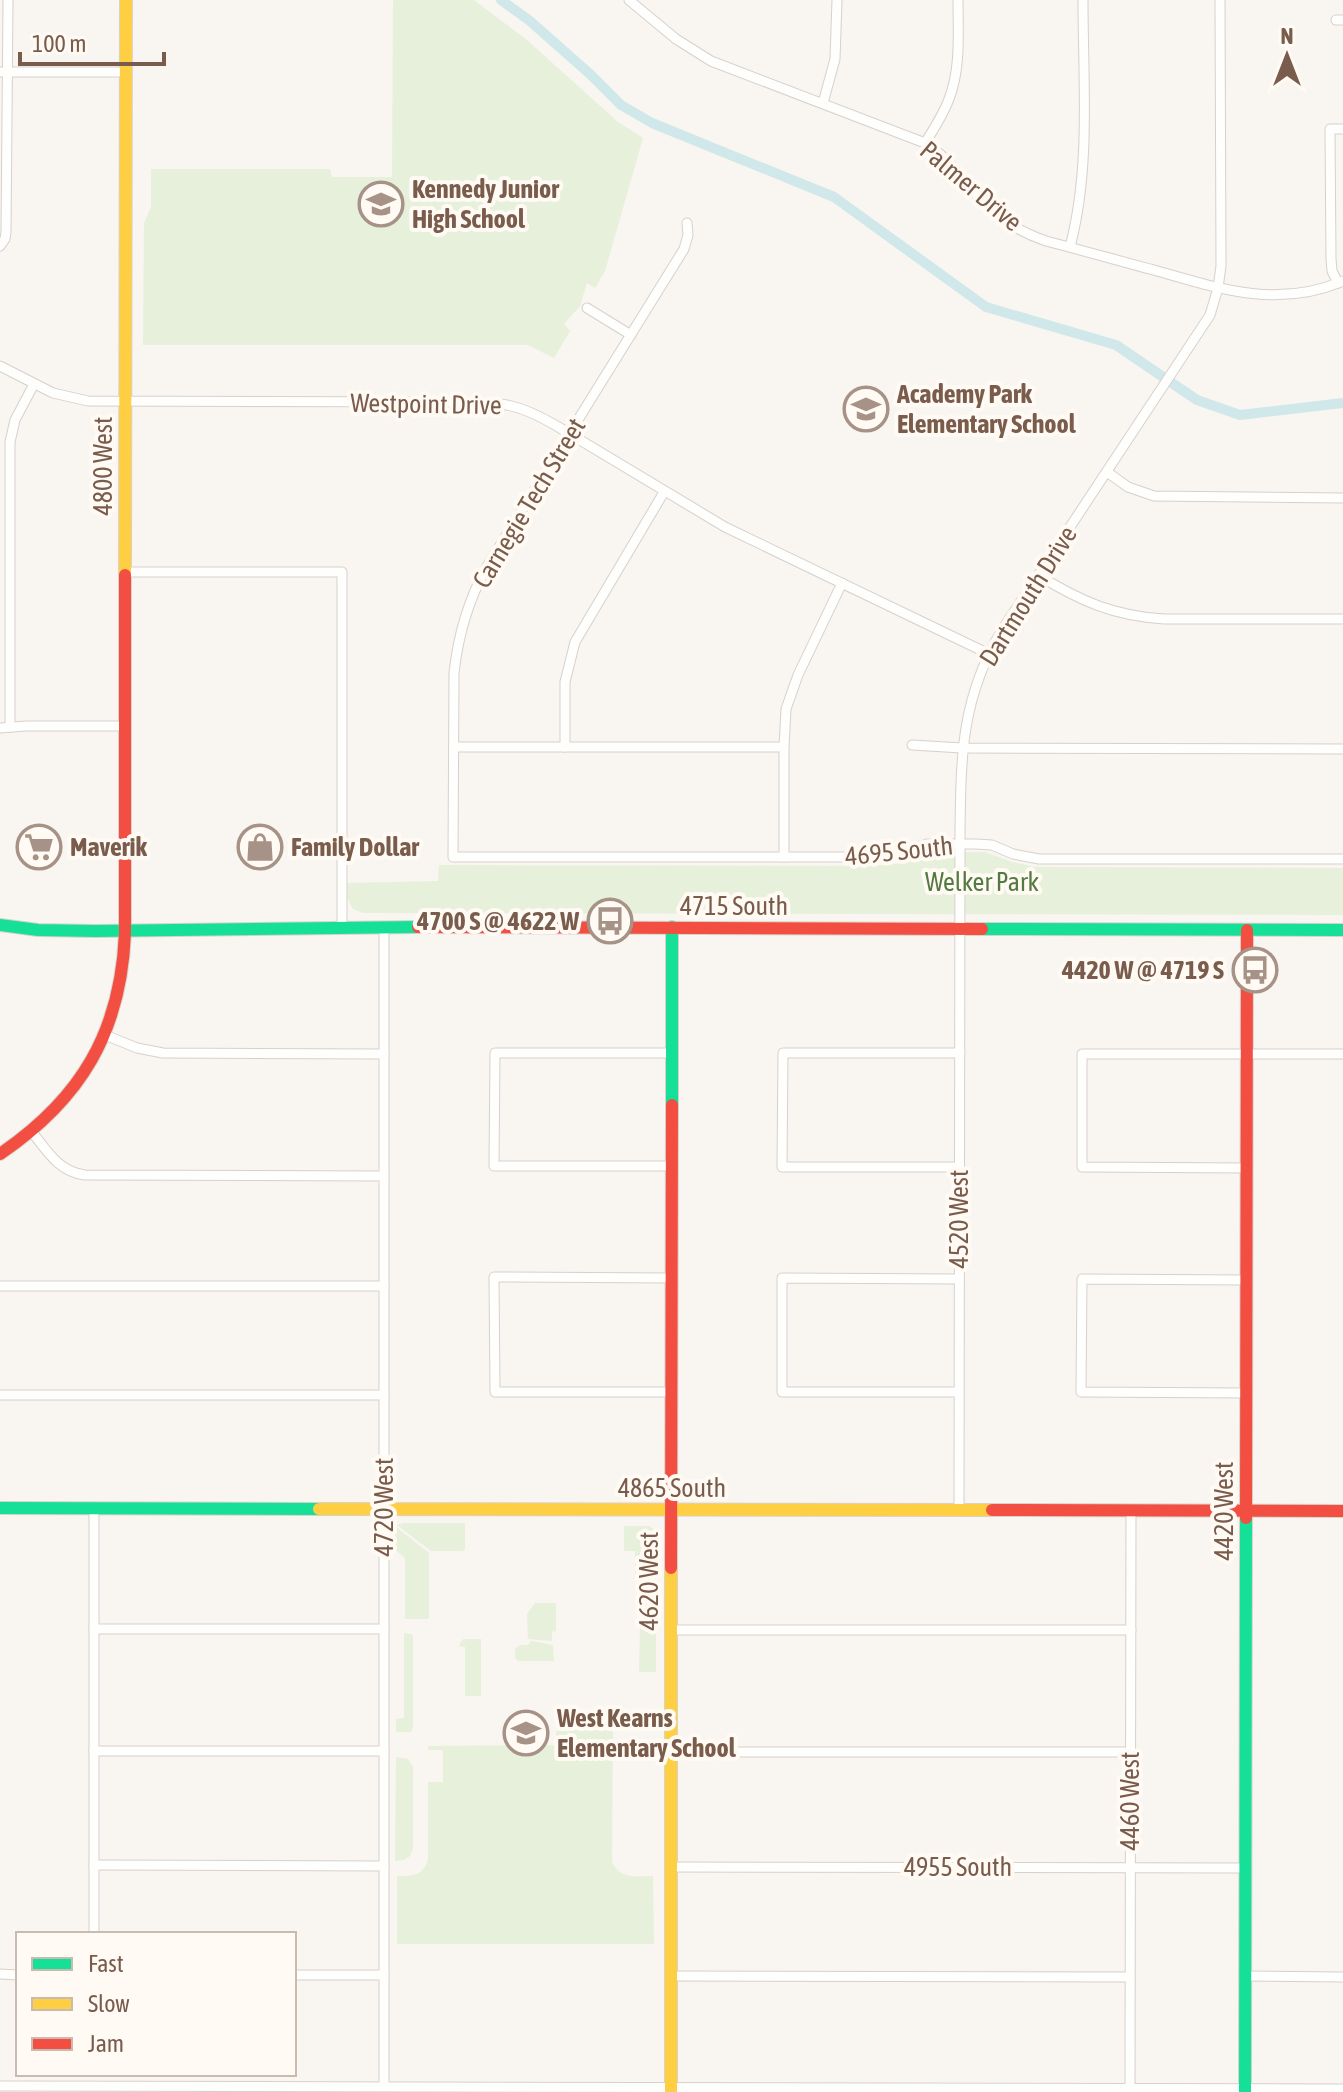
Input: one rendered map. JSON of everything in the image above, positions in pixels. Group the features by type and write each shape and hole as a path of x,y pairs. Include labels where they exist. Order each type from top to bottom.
{"street":[{"path":"0,246 6,232 3,72 8,0"},
{"name":"4800 West","path":"0,1154 32,1132 70,1093 90,1064 105,1035 122,969 125,931 126,0"},
{"name":"Palmer Drive","path":"629,0 676,39 711,61 925,143 947,160 990,209 1028,235 1218,288 1253,294 1294,295 1340,282"},
{"path":"823,103 835,59 837,0"},
{"path":"925,143 941,116 955,81 958,0"},
{"path":"1070,247 1083,171 1083,0"},
{"name":"Dartmouth Drive","path":"960,928 962,748 968,711 977,683 1002,630 1205,324 1218,288 1221,266 1220,0"},
{"path":"3,72 126,72"},
{"path":"1340,282 1332,271 1331,259 1330,129 1343,129"},
{"name":"Carnegie Tech Street","path":"453,857 454,673 466,613 486,568 684,249 687,223"},
{"path":"587,308 631,335"},
{"name":"Westpoint Drive","path":"0,366 70,398 96,402 496,403 530,410 725,527 989,654"},
{"path":"34,384 15,420 11,436 5,728 125,726"},
{"path":"1107,472 1128,487 1154,496 1343,498"},
{"path":"565,747 565,682 575,642 664,492"},
{"path":"125,572 342,572 342,928"},
{"path":"1038,575 1082,600 1136,617 1343,619"},
{"path":"784,857 785,719 791,691 842,583"},
{"path":"912,745 962,748 1343,749"},
{"path":"454,747 784,747"},
{"name":"4695 South","path":"453,857 881,857 927,844 960,844 992,845 1019,856 1039,859 1343,859"},
{"name":"4715 South","path":"0,925 37,931 384,927 1343,930"},
{"name":"4720 West","path":"384,927 384,2086"},
{"name":"4620 West","path":"671,2089 672,927"},
{"name":"4520 West","path":"959,1511 960,928"},
{"name":"4420 West","path":"1245,2090 1247,930"},
{"path":"105,1035 137,1048 163,1053 384,1054"},
{"path":"671,1053 495,1053 494,1166 671,1166"},
{"path":"959,1167 782,1167 783,1053 960,1053"},
{"path":"1247,1168 1082,1167 1082,1054 1343,1054"},
{"path":"32,1132 61,1167 75,1174 384,1176"},
{"path":"671,1278 494,1277 495,1392 671,1392"},
{"path":"959,1279 782,1278 782,1392 959,1392"},
{"path":"1247,1280 1082,1279 1081,1392 1247,1393"},
{"path":"0,1286 384,1286"},
{"path":"0,1395 384,1395"},
{"name":"4865 South","path":"0,1508 1343,1511"},
{"path":"94,1508 94,1932"},
{"name":"4460 West","path":"1130,2090 1131,1511"},
{"path":"94,1629 384,1629"},
{"path":"671,1630 1131,1630"},
{"path":"94,1751 384,1751"},
{"path":"671,1752 1131,1752"},
{"path":"94,1865 384,1866"},
{"name":"4955 South","path":"671,1867 1246,1868"},
{"path":"296,1975 384,1975"},
{"path":"671,1976 1130,1977"},
{"path":"1246,1976 1343,1977"},
{"path":"0,2086 94,2089 384,2086 555,2089 1343,2089"}],"green space":[{"name":"Kennedy Junior High School","path":"393,0 474,0 527,40 618,122 643,138 605,271 595,288 587,283 580,306 564,324 570,331 554,358 528,345 143,345 144,223 151,207 151,169 330,169 332,177 392,177"},
{"name":"Welker Park","path":"985,852 1035,867 1343,868 1343,915 363,913 353,909 347,898 347,883 438,881 439,865 873,866 896,864 930,853"},
{"path":"465,1523 465,1549 431,1551 397,1525"},
{"path":"624,1526 649,1526 656,1531 656,1578 635,1578 635,1551 624,1551"},
{"path":"396,1527 429,1553 427,1619 405,1619 405,1558 394,1549"},
{"path":"641,1587 656,1587 656,1672 639,1672"},
{"path":"535,1603 556,1603 556,1631 552,1632 552,1641 528,1639 527,1614"},
{"path":"404,1633 413,1636 413,1728 411,1732 396,1732 396,1719 404,1718"},
{"path":"463,1639 481,1639 481,1696 465,1696 465,1647 459,1646"},
{"path":"531,1641 553,1645 554,1661 518,1661 515,1649"},
{"path":"575,1721 613,1721 612,1862 624,1874 653,1876 654,1944 397,1944 397,1876 417,1874 426,1865 428,1782 443,1782 443,1750 428,1750 428,1746 556,1745 556,1731 570,1731"},
{"path":"396,1757 408,1759 413,1767 413,1848 410,1856 395,1861"}],"waterway":[{"path":"501,0 530,21 621,105 652,123 834,197 986,307 1116,345 1197,400 1240,415 1343,403"}],"traffic: fast":[{"path":"0,925 38,930 95,931 418,927"},
{"path":"672,927 672,1105"},
{"path":"982,929 1343,930"},
{"path":"0,1508 319,1509"},
{"path":"1245,2092 1246,1518"}],"traffic: slow":[{"path":"125,575 126,0"},
{"path":"319,1509 992,1510"},
{"path":"671,1568 671,2092"}],"traffic: jam":[{"path":"0,1154 28,1133 74,1086 105,1032 115,1002 125,933 125,575"},
{"path":"418,927 982,929"},
{"path":"1246,1518 1247,930"},
{"path":"671,1568 672,1105"},
{"path":"992,1510 1343,1511"}],"place":[{"name":"Kennedy Junior High School","path":"381,204"},
{"name":"Academy Park Elementary School","path":"866,409"},
{"name":"Maverik","path":"39,847"},
{"name":"Family Dollar","path":"260,847"},
{"name":"4700 S @ 4622 W","path":"610,921"},
{"name":"4420 W @ 4719 S","path":"1255,970"},
{"name":"West Kearns Elementary School","path":"526,1733"}]}
